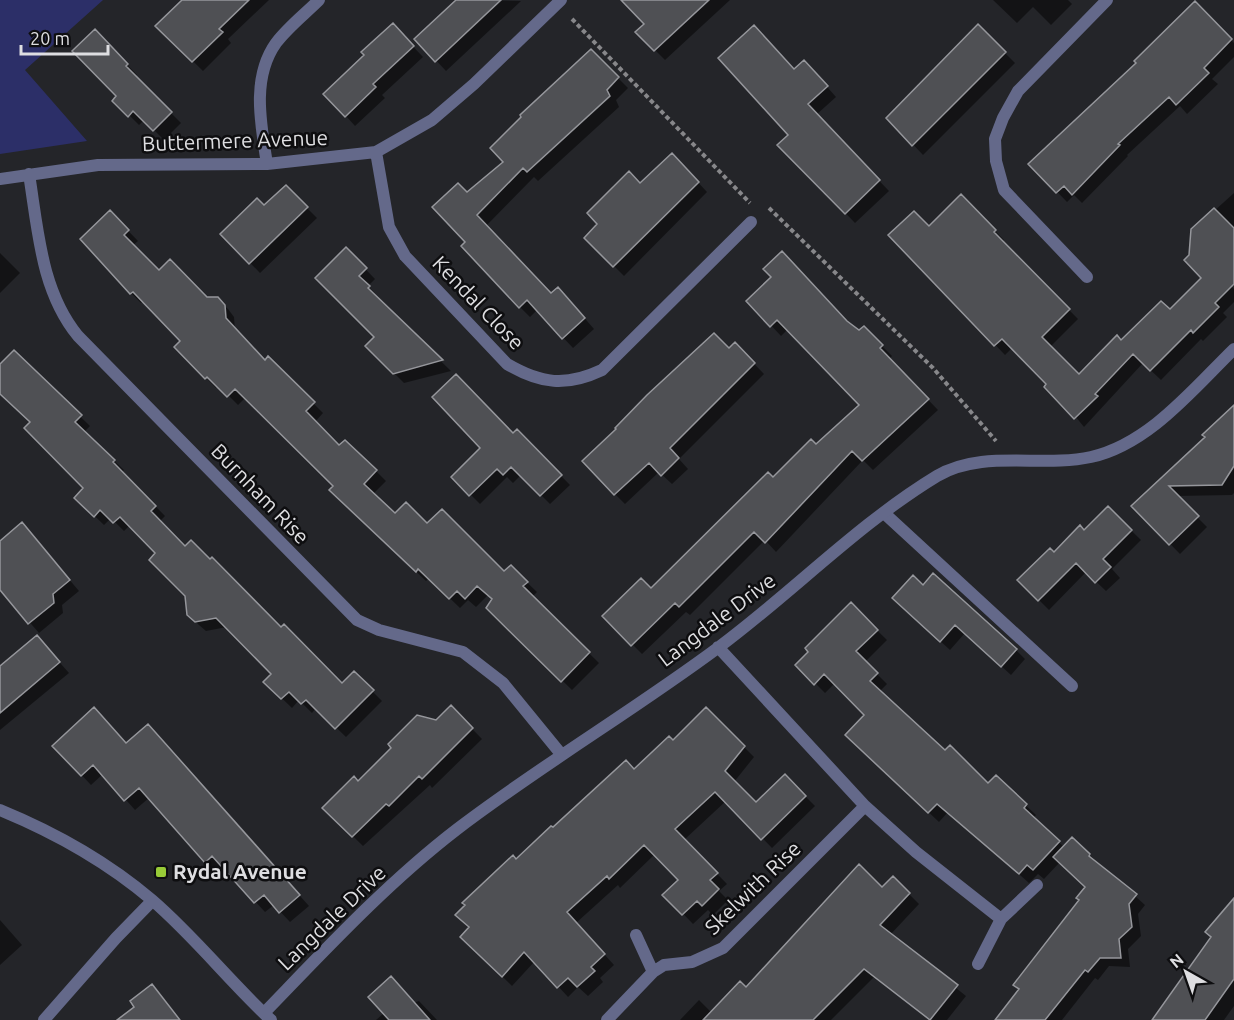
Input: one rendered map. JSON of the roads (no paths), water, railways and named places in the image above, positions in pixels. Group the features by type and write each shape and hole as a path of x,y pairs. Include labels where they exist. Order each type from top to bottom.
{"street":[{"path":"267,164 259,110 262,77 276,44 319,0"},
{"path":"1087,277 1004,190 996,161 995,140 1003,118 1018,91 1107,0"},
{"name":"Buttermere Avenue","path":"0,179 98,165 267,164 376,152 432,120 474,84 559,2"},
{"name":"Kendal Close","path":"376,152 389,227 405,256 507,364 527,376 546,382 586,378 602,370 750,222"},
{"name":"Burnham Rise","path":"29,174 45,270 57,304 78,336 357,620 379,630 463,652 503,682 561,754"},
{"name":"Langdale Drive","path":"268,1016 362,912 437,846 561,754 718,647 884,513 942,473 978,462 1050,462 1092,457 1127,444 1162,418 1234,349"},
{"path":"884,513 1072,686"},
{"path":"718,647 865,806 916,852 1001,919"},
{"name":"Skelwith Rise","path":"607,1020 652,972 664,965 692,962 723,948 865,806"},
{"path":"0,810 47,829 84,850 152,901 268,1016"},
{"path":"978,964 1001,919 1037,885"},
{"path":"44,1020 152,901"},
{"path":"636,935 652,972"}],"place":[{"name":"Rydal Avenue","path":"161,872"}]}
